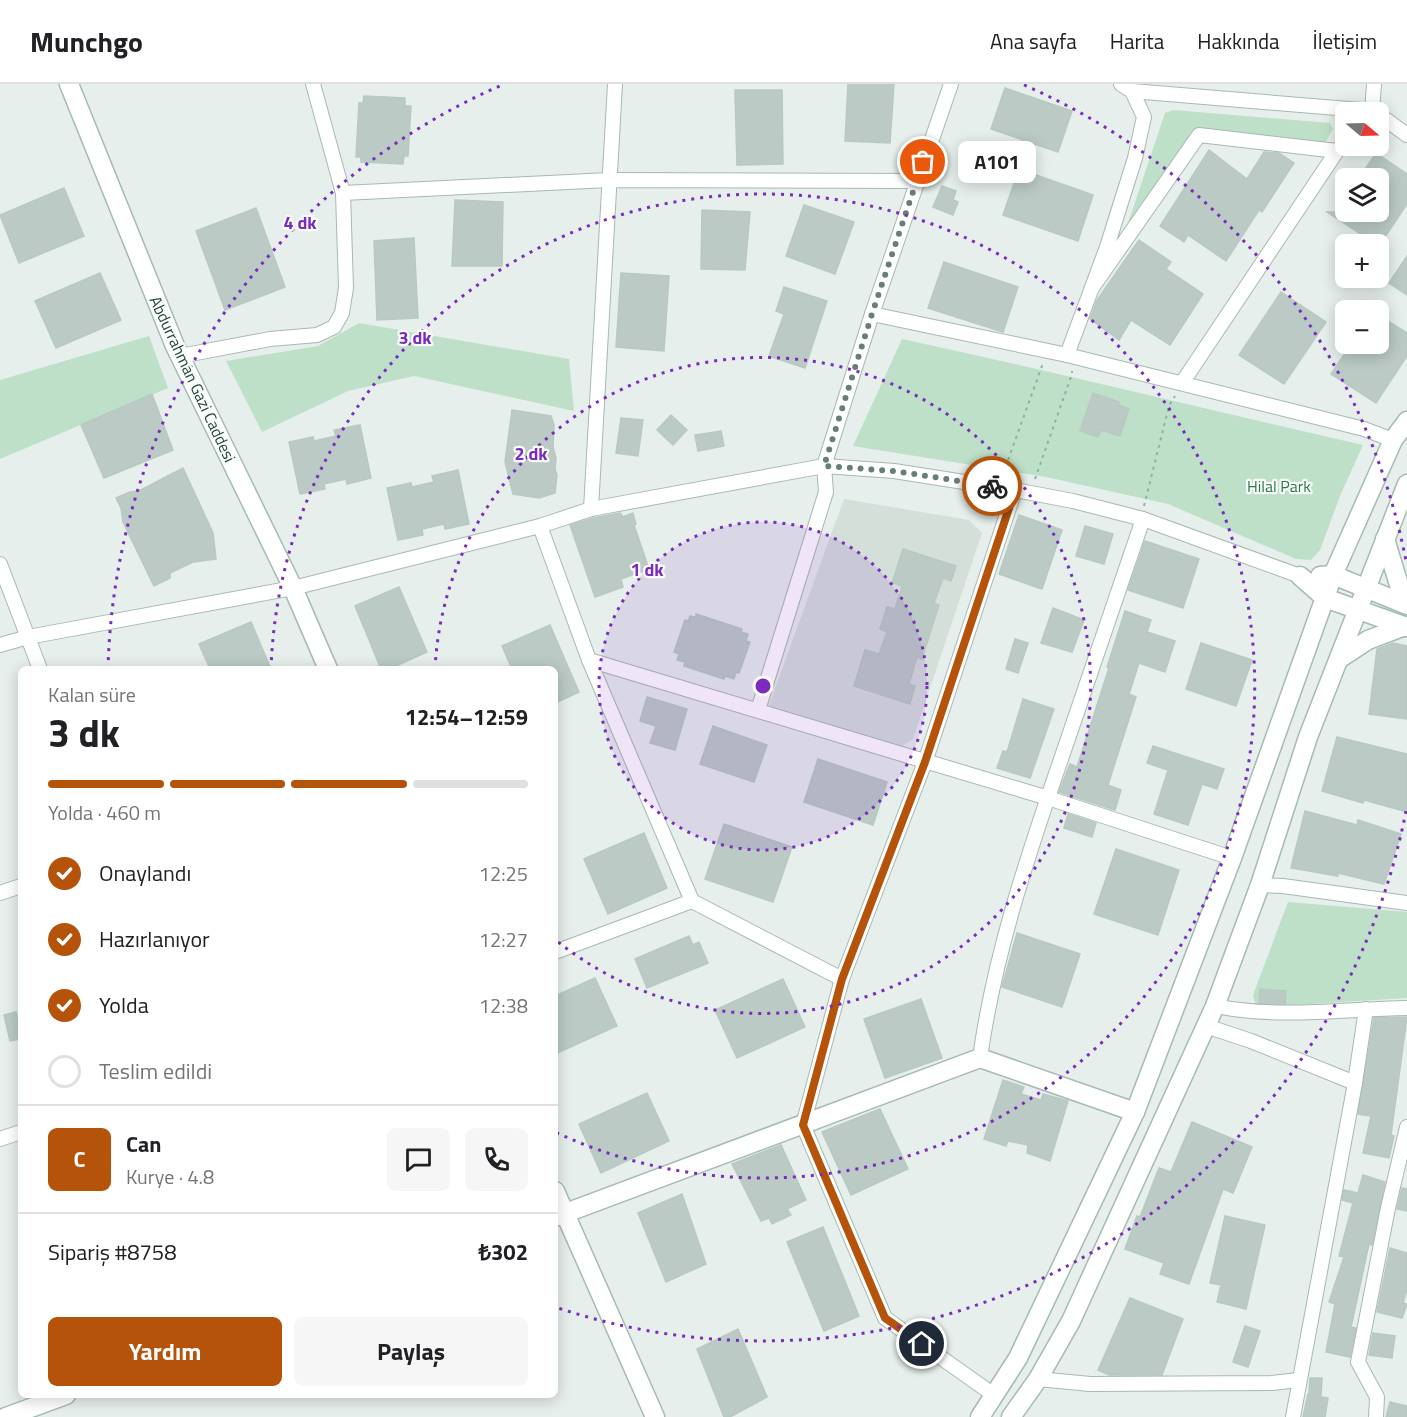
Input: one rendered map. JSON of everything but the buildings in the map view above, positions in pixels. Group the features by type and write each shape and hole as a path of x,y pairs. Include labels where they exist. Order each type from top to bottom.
{"main road":[{"name":"Abdurrahman Gazi Caddesi","path":"69,84 180,356 293,588 327,666"},
{"path":"980,1417 1018,1358 1135,1112 1232,858 1333,575 1394,440 1407,421"},
{"path":"1011,1417 1038,1379 1071,1321 1215,1006 1260,885 1308,737 1407,484"},
{"path":"1385,539 1407,603"},
{"path":"1300,576 1333,575 1407,603"},
{"path":"1300,576 1325,598 1406,626"},
{"path":"1339,659 1368,640 1406,626"},
{"path":"655,1417 560,1215 980,1059 1135,1112"},
{"path":"6,1417 58,1398"}],"street":[{"path":"180,356 270,339 317,335 334,327 342,313 346,288 343,193 313,84"},
{"path":"591,509 615,84"},
{"path":"758,710 826,492 824,466 872,314 951,84"},
{"path":"1374,84 1375,102"},
{"path":"1127,88 1335,109"},
{"path":"1067,355 1135,158 1144,117 1127,88"},
{"path":"1389,123 1407,135"},
{"path":"1092,288 1199,135 1335,146"},
{"path":"1182,383 1335,155"},
{"path":"343,193 609,180 916,182"},
{"path":"872,314 1067,355 1364,429 1394,440"},
{"path":"0,645 27,637 293,588 540,526 591,509 824,466 894,471 998,487 1143,519 1300,576"},
{"path":"994,1395 885,1318 803,1125 842,979 925,762 1015,490"},
{"path":"980,1059 985,1021 1002,946 1048,798 1143,519"},
{"path":"540,526 589,660 692,901 842,979"},
{"path":"0,564 39,666"},
{"path":"589,660 1048,798 1232,858"},
{"path":"1260,885 1283,886 1407,903"},
{"path":"0,893 18,887"},
{"path":"558,951 692,901"},
{"path":"1215,1006 1242,1012 1316,1013 1407,1008"},
{"path":"1293,1417 1355,1083 1366,1009"},
{"path":"1206,1026 1251,1041 1355,1083"},
{"path":"1376,1417 1377,1397 1358,1362 1401,1183 1407,1127"},
{"path":"0,1139 18,1133"},
{"path":"1038,1379 1090,1384 1272,1383 1299,1380"}],"path":[{"path":"998,487 1042,366 1067,355 1072,374 1030,493"},
{"path":"1143,519 1144,503 1170,406 1182,383"}],"shaded area":[{"path":"844,499 969,520 982,533 913,739 899,748 768,708"}],"green space":[{"path":"1173,110 1330,123 1333,129 1323,147 1195,141 1137,226 1128,223 1165,113"},
{"path":"359,323 569,359 574,411 414,376 348,391 262,432 226,361 318,346"},
{"path":"149,336 168,388 0,459 0,380"},
{"name":"Hilal Park","path":"902,339 1363,445 1340,496 1320,550 1311,560 1296,559 1168,504 1046,477 853,446"},
{"path":"1288,902 1407,912 1407,998 1263,1007 1255,1003 1253,995"}],"way so far":[{"path":"923,162 824,466 894,471 992,486"}],"place":[{"name":"A101","path":"923,162"}],"route":[{"path":"922,1344 885,1318 803,1125 842,979 925,762 1015,490 992,486"}]}
